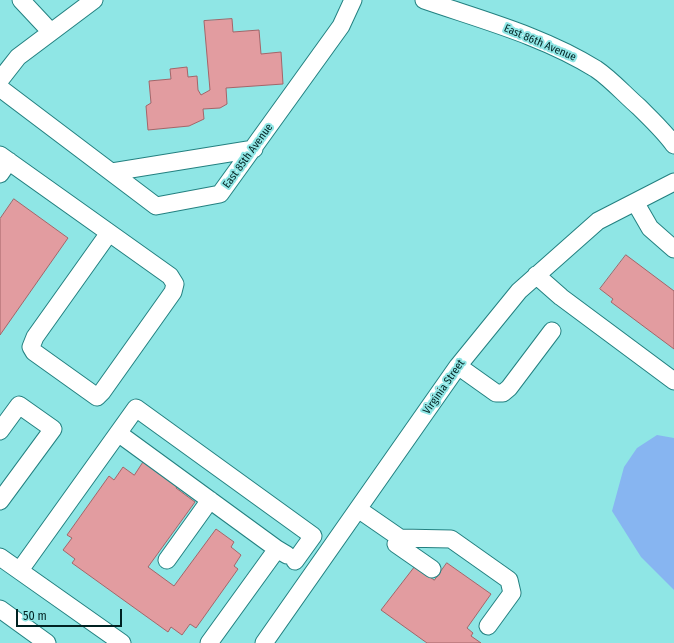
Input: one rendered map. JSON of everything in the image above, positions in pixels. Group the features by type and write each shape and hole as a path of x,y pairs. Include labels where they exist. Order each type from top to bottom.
{"street":[{"path":"22,0 50,31"},
{"path":"0,80 18,57 50,31 94,0"},
{"name":"East 85th Avenue","path":"0,88 156,206 220,194 254,149 341,26 353,0"},
{"name":"East 86th Avenue","path":"424,0 527,36 566,52 597,70 665,132 674,145"},
{"path":"112,172 254,149"},
{"path":"3,163 109,233 170,276 175,284 173,292 97,397 34,352 31,347 35,337 109,233"},
{"name":"Virginia Street","path":"264,643 458,366 519,291 598,221 674,182"},
{"path":"635,202 650,228 674,249"},
{"path":"536,275 561,297 674,381"},
{"path":"458,366 496,393 503,393 509,388 552,331"},
{"path":"0,431 20,405 53,429 0,501"},
{"path":"20,570 136,408 314,536 295,561"},
{"path":"118,433 313,574"},
{"path":"167,560 210,500"},
{"path":"358,509 400,538 451,539 509,580 512,593 488,626"},
{"path":"396,544 432,569"},
{"path":"209,643 277,548"},
{"path":"0,557 122,643"},
{"path":"0,609 47,643"}],"water":[{"path":"657,435 674,438 674,590 641,557 612,511 624,467 637,448"}],"building":[{"path":"232,19 233,32 259,30 261,54 281,52 283,84 226,88 227,104 220,108 203,109 204,119 189,126 148,130 146,106 151,103 149,81 171,79 170,69 187,67 188,77 197,76 198,90 201,95 210,90 204,21"},
{"path":"14,199 68,238 0,335 0,219"},
{"path":"626,255 674,291 674,349 611,302 613,299 600,289"},
{"path":"146,458 180,482 176,488 195,502 148,567 174,586 216,529 234,542 231,547 241,555 234,566 238,569 196,628 190,624 182,635 171,627 168,632 72,563 75,559 63,550 72,538 67,535 109,476 114,480 123,467 134,475"},
{"path":"447,563 491,594 467,628 473,633 471,636 481,643 427,643 381,610 415,566 434,580"}]}
